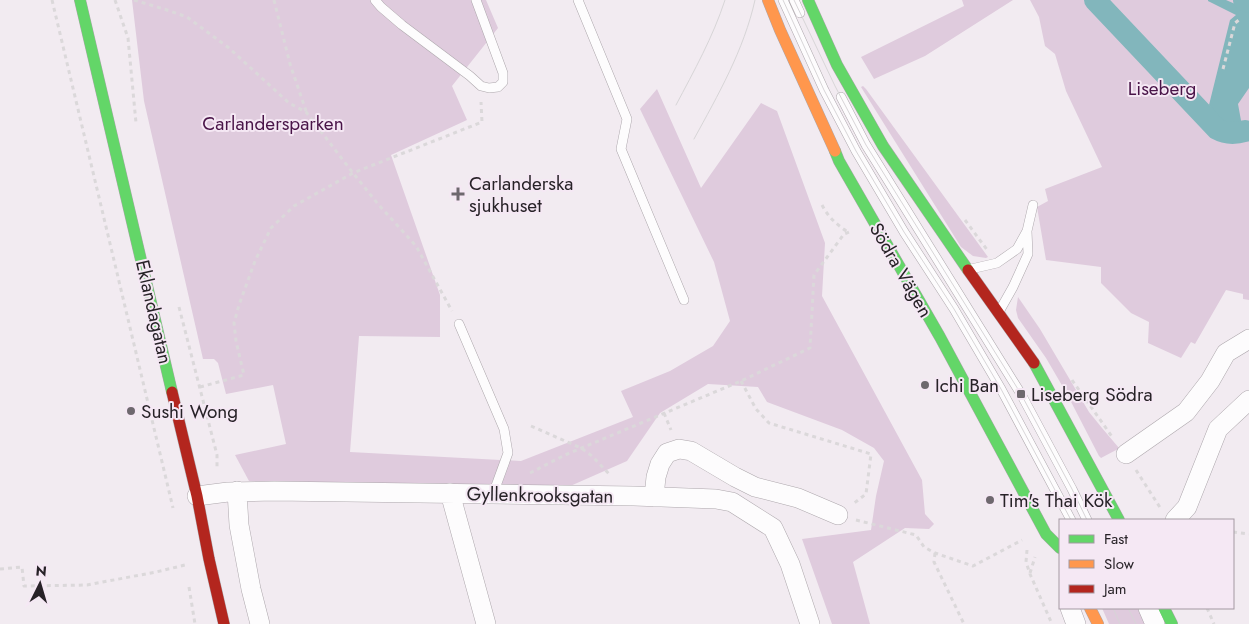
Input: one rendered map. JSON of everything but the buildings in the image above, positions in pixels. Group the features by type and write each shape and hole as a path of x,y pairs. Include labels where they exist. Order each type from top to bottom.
{"main road":[{"name":"Eklandagatan","path":"80,0 198,496 209,559 224,624"},
{"name":"Södra Vägen","path":"768,0 839,161 940,337 1046,534 1059,547"},
{"path":"808,0 838,66 883,146 1031,358 1118,519"},
{"path":"1090,609 1098,624"},
{"path":"1164,609 1172,624"}],"street":[{"path":"1126,454 1186,412 1210,381 1226,353 1249,340"},
{"path":"1176,519 1187,507 1218,429 1249,400"},
{"path":"654,497 656,477 660,464 667,453 679,449 691,451 755,487 798,498 838,515"},
{"name":"Gyllenkrooksgatan","path":"198,496 237,491 634,496 716,499 732,502 773,528 790,564 810,624"},
{"path":"237,491 239,525 251,589 260,624"},
{"path":"450,494 486,624"},
{"path":"1070,609 1076,624"},
{"path":"1148,609 1155,624"}],"lane":[{"path":"375,0 402,25 470,76 480,86 498,87 502,82 503,73 476,0"},
{"path":"578,0 627,119 621,149 684,300"},
{"path":"783,0 824,90 856,151 1002,389 1070,519"},
{"path":"794,0 805,24"},
{"path":"835,86 866,146 1017,388 1087,519"},
{"path":"998,313 1013,287 1028,254 1028,230 1033,205"},
{"path":"968,270 997,264 1017,249 1028,230"},
{"path":"459,324 504,429 508,453 494,494"}],"path":[{"path":"52,0 174,513"},
{"path":"134,0 187,17 229,48 289,103 306,112"},
{"path":"274,0 290,64 306,112 378,204 416,246 459,324"},
{"path":"1223,69 1234,23 1240,19"},
{"path":"200,387 244,375 234,323 239,305 255,261 271,228 294,206 353,173 482,122"},
{"path":"822,205 830,218 848,232"},
{"path":"525,476 565,455 741,381 810,348 814,275 844,234 855,230"},
{"path":"741,381 756,409 769,422 871,454 866,494 838,515"},
{"path":"531,426 581,448 634,496"},
{"path":"838,515 916,535 924,547 934,553 973,566 1024,539"},
{"path":"1234,532 1249,534"},
{"path":"934,553 934,562 964,624"},
{"path":"0,569 22,567 24,586 87,585 185,565 184,558"},
{"path":"1030,574 1052,624"},
{"path":"188,585 195,624"},
{"path":"1207,609 1214,624"}],"green space":[{"name":"Carlandersparken","path":"132,0 486,0 498,28 452,86 467,120 391,155 440,295 440,337 359,336 350,452 521,461 633,417 621,391 670,371 713,346 730,321 714,262 640,109 657,89 701,188 761,103 777,111 825,243 822,296 922,480 925,514 934,524 929,529 905,528 853,562 870,624 832,624 802,539 871,530 884,461 874,448 842,430 767,402 758,387 708,384 660,413 627,461 568,487 491,491 249,481 235,455 286,444 273,385 226,394 218,363 214,359 203,359 144,101"},
{"path":"962,0 1013,0 925,56 874,79 861,57 964,6"},
{"name":"Liseberg","path":"1030,0 1249,0 1249,300 1243,299 1243,294 1226,290 1195,344 1191,342 1181,358 1148,343 1149,322 1131,313 1101,283 1101,267 1046,260 1037,207 1048,201 1045,189 1102,167 1066,91 1055,54 1045,46 1039,17"},
{"path":"863,86 988,257 973,256 961,247 861,87"},
{"path":"1018,297 1040,329 1089,412 1118,449 1101,458 1099,456 1046,358 1018,318 1016,310"},
{"path":"1102,609 1144,609 1151,624 1109,624"}],"water":[{"path":"1208,0 1226,0 1249,10 1249,88 1238,104 1242,126 1235,130 1226,128 1209,105 1230,20 1236,15"}],"waterway":[{"path":"1095,0 1217,129 1231,133 1245,131"},
{"path":"1244,0 1249,2"}],"tram line":[{"path":"676,105 709,41 725,0"},
{"path":"694,139 721,89 737,54 755,0"},
{"path":"783,0 824,90 856,151 1001,389 1070,519"},
{"path":"794,0 835,86 866,145 1021,394 1087,519"},
{"path":"1113,609 1120,624"},
{"path":"1128,609 1136,624"}],"traffic: fast":[{"path":"80,0 172,392"},
{"path":"808,0 837,65 883,146 968,270"},
{"path":"835,151 940,337 1046,534 1059,547"},
{"path":"1034,363 1118,519"},
{"path":"1164,609 1172,624"}],"traffic: slow":[{"path":"768,0 835,151"},
{"path":"1090,609 1098,624"}],"traffic: jam":[{"path":"968,270 1034,363"},
{"path":"172,392 197,496 224,624"}],"place":[{"name":"Carlanderska sjukhuset","path":"458,194"},
{"name":"Ichi Ban","path":"925,385"},
{"name":"Liseberg Södra","path":"1021,394"},
{"name":"Sushi Wong","path":"131,411"},
{"name":"Tim's Thai Kök","path":"990,500"}]}
